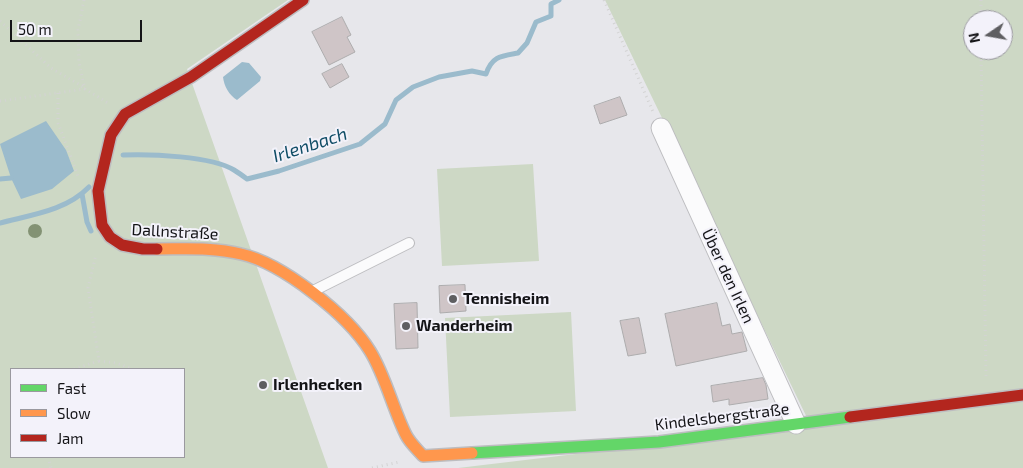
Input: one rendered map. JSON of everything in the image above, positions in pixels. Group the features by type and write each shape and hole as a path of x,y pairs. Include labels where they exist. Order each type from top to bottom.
{"street":[{"path":"102,225 98,191 111,135 125,114 191,77 303,0"},
{"name":"Über den Irlen","path":"661,128 796,424"},
{"name":"Dallnstraße","path":"102,225 110,237 122,245 143,249 216,249 243,254 271,265 312,291 347,321 370,351 407,437 423,456"},
{"name":"Kindelsbergstraße","path":"423,456 659,442 1023,396"}],"lane":[{"path":"312,291 340,279 409,243"}],"path":[{"path":"84,0 78,30 79,63 86,89"},
{"path":"604,0 661,128"},
{"path":"0,22 51,68 125,114"},
{"path":"981,60 986,400"},
{"path":"0,101 86,89"},
{"path":"58,93 58,123 74,160 79,180"},
{"path":"99,361 88,288 102,225"},
{"path":"77,368 99,361 116,363 130,368"}],"green space":[{"path":"0,0 288,0 187,69 328,468 0,468"},
{"path":"605,0 1023,0 1023,468 458,468 811,426"},
{"path":"533,164 539,261 442,266 437,169"},
{"path":"571,312 576,411 450,417 445,318"}],"water":[{"path":"242,62 249,63 261,77 260,81 237,100 227,90 223,77"},
{"path":"46,121 66,150 74,171 52,189 21,199 11,178 0,144"}],"building":[{"path":"342,17 351,35 347,37 355,52 329,65 312,32"},
{"path":"342,64 349,77 330,88 322,74"},
{"path":"620,97 627,115 600,124 594,106"},
{"name":"Tennisheim","path":"465,285 466,311 440,313 439,286"},
{"name":"Wanderheim","path":"417,303 418,348 396,349 394,304"},
{"path":"717,303 722,326 730,324 732,334 742,332 747,351 676,366 665,314"},
{"path":"639,318 646,353 628,356 620,321"},
{"path":"763,378 768,399 729,405 729,399 713,402 711,386"}],"waterway":[{"name":"Irlenbach","path":"123,155 196,159 224,165 247,179 279,171 360,144 385,124 396,100 413,87 439,77 472,71 486,74 494,60 518,53 527,43 536,22 551,16 551,4 559,0"},
{"path":"0,179 11,178"},
{"name":"Irlenbach","path":"0,223 59,207 70,202 89,187"},
{"path":"82,194 87,222 91,231"}],"traffic: fast":[{"path":"472,453 659,442 850,417"}],"traffic: slow":[{"path":"157,249 210,249 241,254 257,259 294,279 313,292 360,337 375,360 406,435 423,456 472,453"}],"traffic: jam":[{"path":"157,249 143,249 122,245 110,237 102,225 98,191 111,135 125,114 191,77 303,0"},
{"path":"850,417 1023,395"}],"place":[{"name":"Tennisheim","path":"453,299"},
{"name":"Wanderheim","path":"406,326"},
{"name":"Irlenhecken","path":"263,385"}]}
